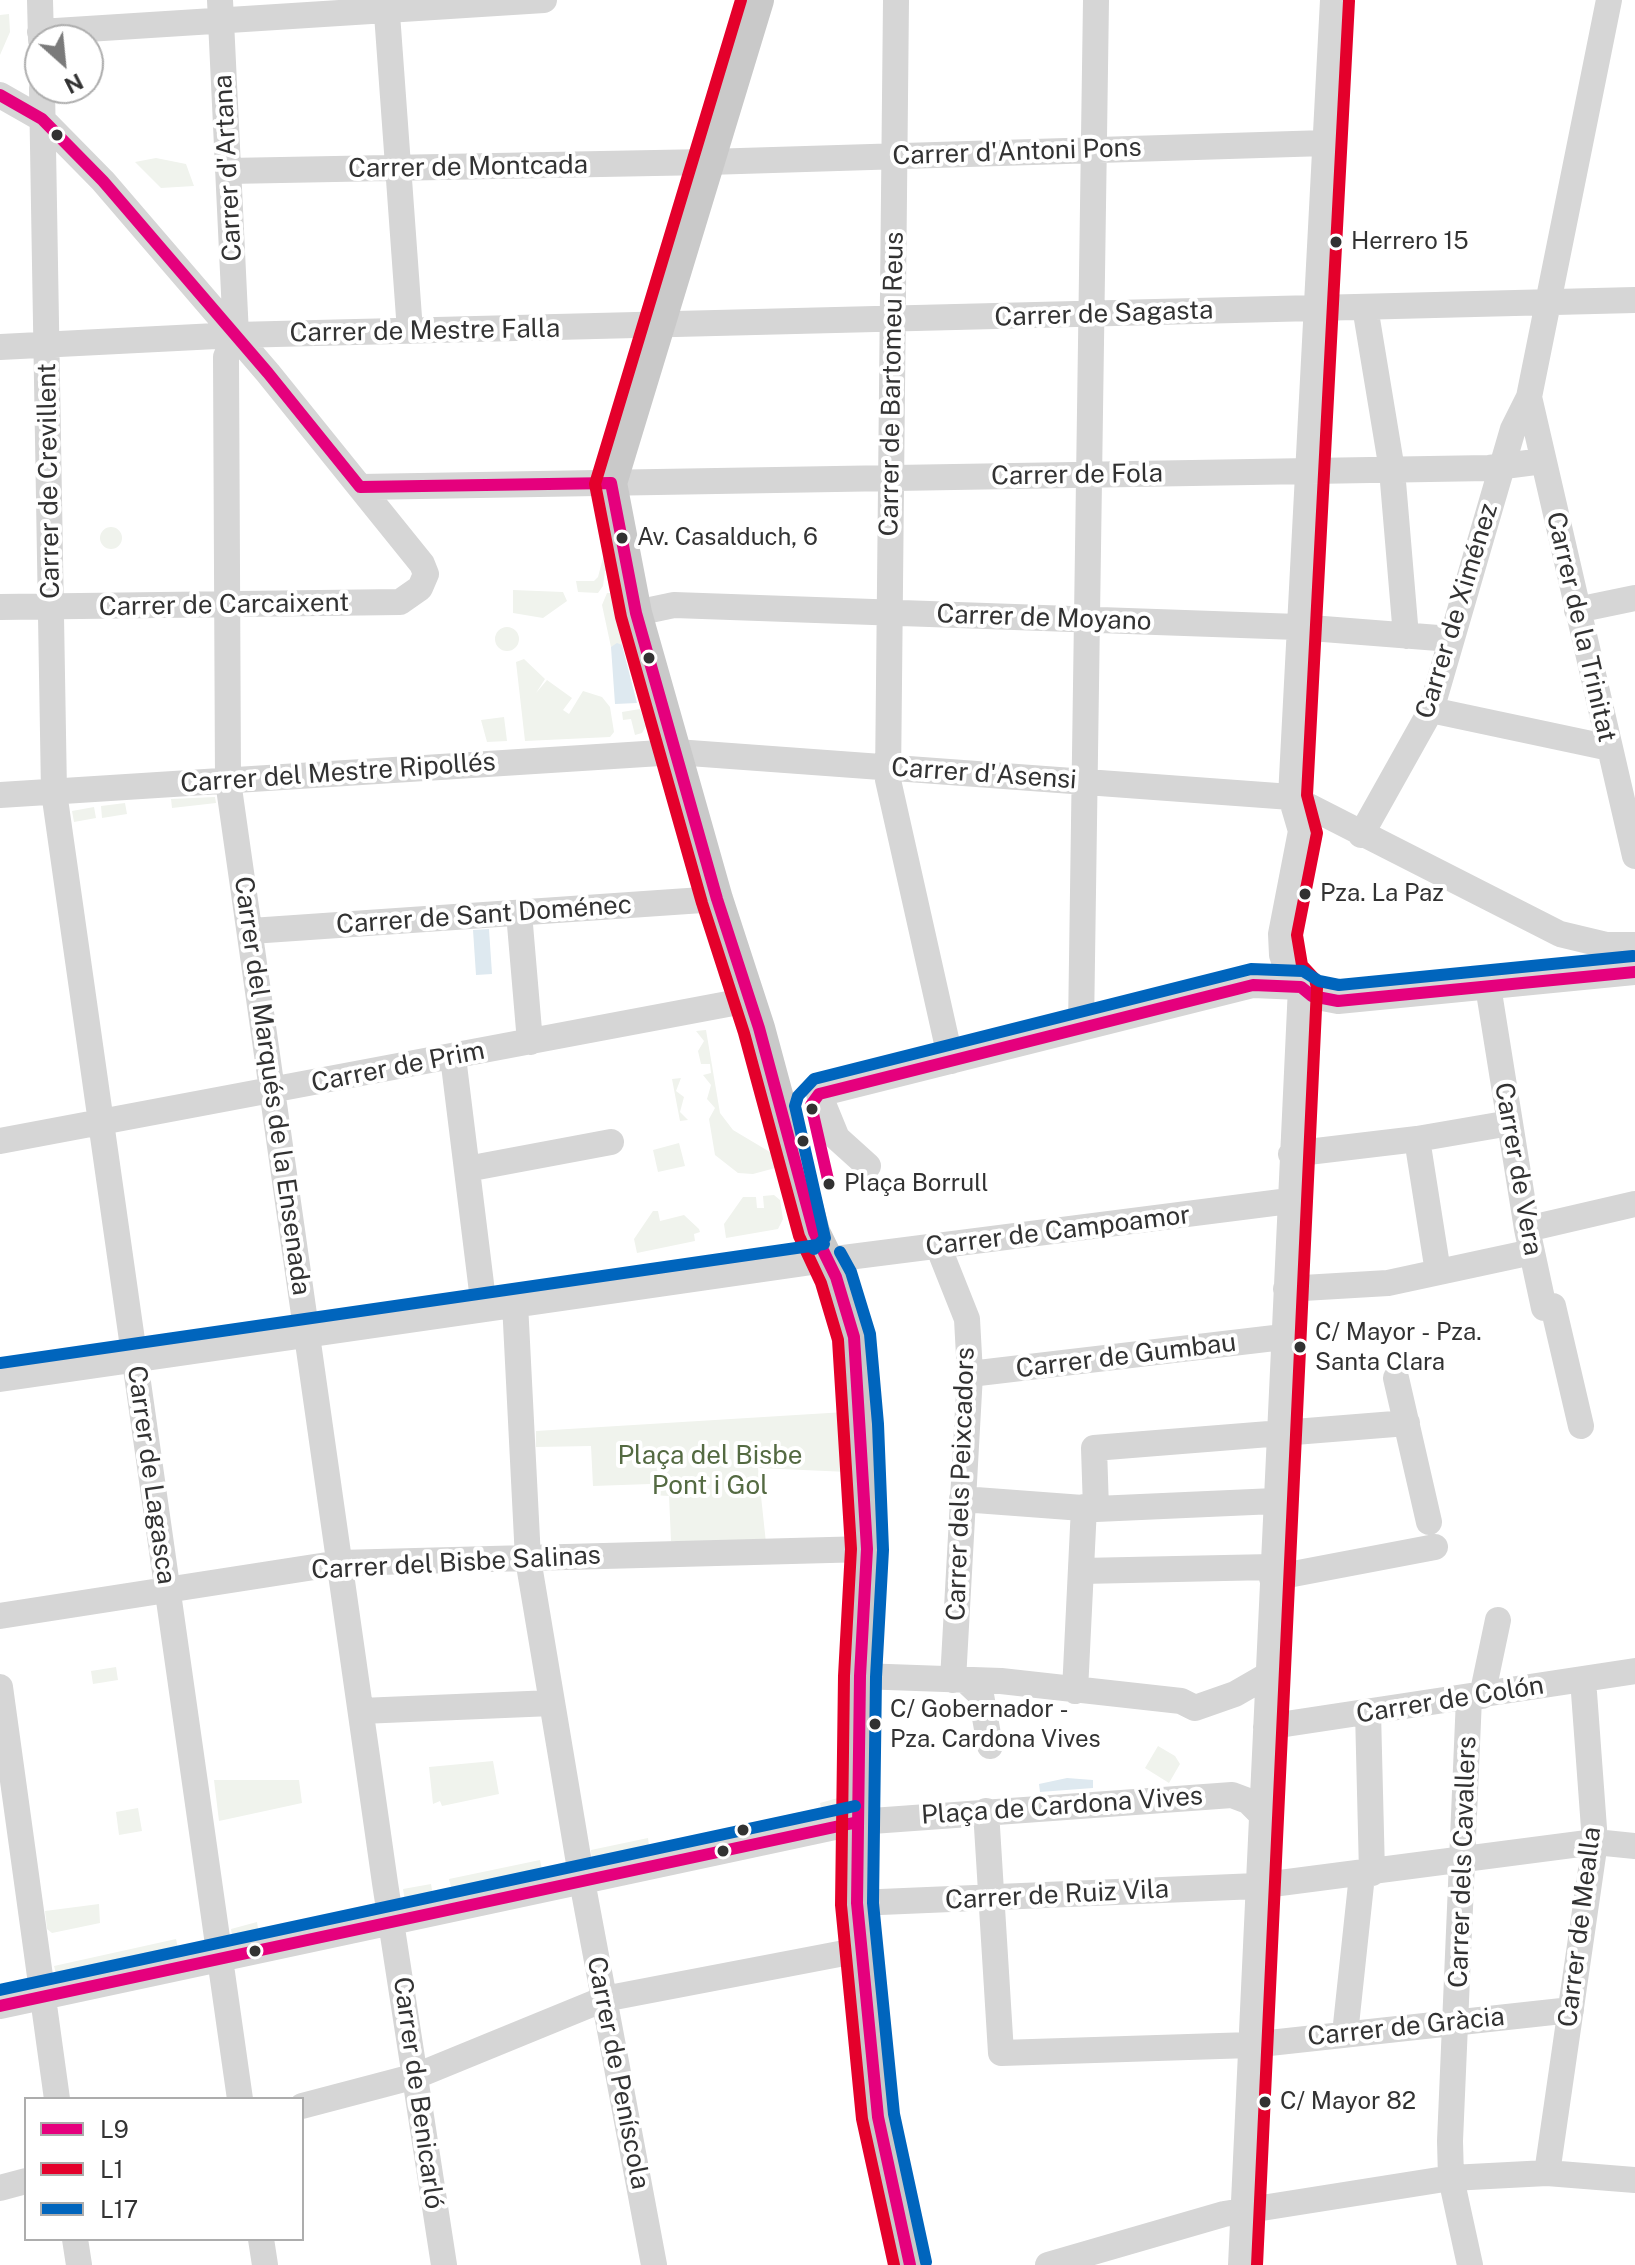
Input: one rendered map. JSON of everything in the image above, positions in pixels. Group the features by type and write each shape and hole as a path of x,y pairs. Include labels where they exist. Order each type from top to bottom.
{"main road":[{"path":"758,0 611,483 636,613 717,899 749,1000 814,1232 836,1277 854,1337 867,1549 860,1676 857,1903 878,2117 910,2265"}],"street":[{"path":"40,0 40,24"},
{"path":"104,27 220,10 544,0"},
{"name":"Carrer de Bartomeu Reus","path":"896,0 888,767 951,1061"},
{"path":"1081,1028 1096,0"},
{"path":"1333,0 1291,797 1301,831 1281,934 1282,955 1288,973 1301,987 1312,996 1338,1001 1635,972"},
{"name":"Carrer de la Trinitat","path":"1502,468 1513,429 1529,397 1609,0"},
{"path":"387,5 410,331"},
{"name":"Carrer d'Artana","path":"220,10 236,335"},
{"path":"0,95 42,119 103,181 236,335 360,487"},
{"name":"Carrer de Crevillent","path":"42,104 54,792"},
{"name":"Carrer d'Antoni Pons","path":"708,162 1326,143"},
{"name":"Carrer de Montcada","path":"228,171 708,162"},
{"name":"Carrer de Sagasta","path":"659,326 1635,300"},
{"path":"1365,307 1392,470 1406,636"},
{"name":"Carrer de Mestre Falla","path":"0,347 236,335 659,326"},
{"name":"Carrer del Marqués de la Ensenada","path":"236,335 226,357 228,781 385,1883"},
{"name":"Carrer de la Trinitat","path":"1529,397 1577,610 1619,750 1635,856"},
{"name":"Carrer de Fola","path":"360,487 1502,468 1543,461"},
{"name":"Carrer de Ximénez","path":"1361,835 1431,710 1502,468"},
{"name":"Carrer de Carcaixent","path":"0,607 400,602 420,588 426,574 422,564 360,487"},
{"path":"1577,610 1635,598"},
{"name":"Carrer de Moyano","path":"636,613 674,605 1298,627 1451,639"},
{"path":"1431,710 1619,750"},
{"name":"Carrer del Mestre Ripollés","path":"0,795 676,752"},
{"name":"Carrer d'Asensi","path":"676,752 1291,797"},
{"name":"Carrer de Lagasca","path":"54,792 212,1921 240,2097"},
{"path":"1291,797 1560,934 1606,945 1635,945"},
{"name":"Carrer de Sant Doménec","path":"251,931 717,899"},
{"path":"519,913 530,1042"},
{"path":"868,1166 837,1138 819,1094 1253,985 1301,987"},
{"name":"Carrer de Vera","path":"1488,986 1544,1308 1553,1306 1581,1426"},
{"path":"1241,2265 1301,987"},
{"name":"Carrer de Prim","path":"0,1141 749,1000"},
{"path":"453,1057 484,1308"},
{"path":"1291,1154 1417,1139 1510,1123"},
{"path":"1417,1139 1438,1272"},
{"path":"467,1169 611,1142"},
{"name":"Carrer de Campoamor","path":"0,1379 826,1260 1289,1201"},
{"path":"1286,1289 1388,1283 1438,1272 1635,1204"},
{"name":"Carrer dels Peixcadors","path":"938,1246 967,1319 970,1374 962,1499 959,1680"},
{"name":"Carrer de Peníscola","path":"515,1303 528,1559 582,1881 654,2265"},
{"name":"Carrer de Gumbau","path":"970,1374 1283,1337"},
{"path":"1081,1571 1272,1573 1432,1534 1396,1378"},
{"path":"1075,1691 1081,1571 1094,1448 1407,1423"},
{"path":"962,1499 1090,1508 1275,1501"},
{"name":"Carrer del Bisbe Salinas","path":"0,1616 340,1563 867,1549"},
{"name":"Carrer dels Cavallers","path":"1470,2265 1451,2178 1463,1858 1476,1697 1498,1620"},
{"name":"Carrer de Colón","path":"1266,1727 1635,1671"},
{"path":"860,1676 959,1680 1181,1701 1195,1708 1235,1694 1268,1675"},
{"name":"Carrer de Mealla","path":"1547,2173 1595,1842 1583,1679"},
{"path":"959,1680 981,1695 990,1746"},
{"path":"0,1687 7,1788 37,1959 57,2097"},
{"path":"361,1711 552,1703"},
{"path":"1345,2034 1367,1874 1368,1712"},
{"name":"Plaça de Cardona Vives","path":"0,2006 858,1822 1232,1795 1248,1801 1260,1813"},
{"path":"986,1811 991,1898"},
{"name":"Carrer de Ruiz Vila","path":"857,1903 1257,1886 1595,1842 1635,1846"},
{"name":"Carrer de Benicarló","path":"385,1883 444,2265"},
{"name":"Carrer de Gràcia","path":"991,1898 1001,2053 1251,2045 1571,2010"},
{"path":"304,2105 416,2076 604,1999 860,1950"},
{"path":"1048,2265 1224,2214 1451,2178 1547,2173 1635,2180"},
{"path":"0,2188 24,2182"},
{"path":"75,2241 79,2265"},
{"path":"261,2241 265,2265"}],"green space":[{"path":"9,14 10,32 0,55 0,15"},
{"path":"156,158 186,164 194,186 161,188 135,162"},
{"path":"111,527 122,538 111,549 100,538"},
{"path":"610,531 616,569 605,571 603,586 598,593 578,592 576,581 594,581 598,577"},
{"path":"513,590 563,592 567,601 543,618 513,613"},
{"path":"607,593 614,593 622,645 611,647 602,605"},
{"path":"507,627 518,634 519,639 512,650 507,651 496,644 495,639 502,628"},
{"path":"524,659 545,679 536,693 547,680 572,698 563,710 569,714 583,691 602,697 610,707 614,732 610,737 525,741 516,662"},
{"path":"640,709 646,726 642,733 635,735 631,719 623,720 622,712"},
{"path":"504,717 507,741 487,742 481,720"},
{"path":"215,797 216,803 172,808 171,799"},
{"path":"125,803 127,814 102,818 101,806"},
{"path":"94,807 96,818 74,822 72,811"},
{"path":"706,1030 720,1113 733,1130 790,1164 753,1174 738,1173 715,1155 709,1119 715,1108 707,1099 711,1085 703,1075 711,1073 710,1064 701,1064 698,1051 704,1041 696,1031"},
{"path":"681,1078 676,1091 684,1097 680,1112 688,1120 680,1121 672,1079"},
{"path":"679,1143 685,1166 658,1172 653,1150"},
{"path":"774,1195 780,1200 783,1219 778,1229 726,1238 724,1224 743,1197 756,1197 757,1208 764,1208 763,1196"},
{"path":"653,1211 658,1211 660,1221 684,1215 699,1229 700,1232 694,1234 695,1241 637,1253 634,1239"},
{"name":"Plaça del Bisbe Pont i Gol","path":"845,1412 848,1472 758,1468 766,1543 671,1541 669,1496 651,1495 650,1484 593,1486 591,1446 536,1447 536,1431"},
{"path":"116,1667 118,1680 93,1684 91,1671"},
{"path":"1158,1746 1175,1756 1180,1764 1169,1783 1145,1768"},
{"path":"493,1761 499,1794 442,1806 440,1801 433,1804 429,1767"},
{"path":"214,1780 299,1780 302,1803 219,1821"},
{"path":"845,1796 844,1808 838,1814 819,1821 817,1814 822,1813 820,1803"},
{"path":"138,1808 142,1831 119,1835 116,1812"},
{"path":"800,1812 801,1819 793,1821 794,1827 754,1835 738,1826"},
{"path":"648,1838 649,1846 612,1856 600,1867 592,1867 591,1850"},
{"path":"540,1860 544,1879 454,1899 449,1879"},
{"path":"431,1884 434,1901 406,1907 403,1889"},
{"path":"99,1904 100,1923 52,1933 47,1929 45,1911"},
{"path":"257,1922 260,1941 233,1943 231,1929"},
{"path":"176,1939 180,1958 59,1985 54,1966"}],"shaded area":[{"path":"617,643 622,645 637,703 615,704 611,647"},
{"path":"489,929 492,974 476,975 473,930"},
{"path":"1067,1778 1093,1780 1093,1788 1040,1792 1039,1784"}],"transit line":[{"name":"L1","path":"741,0 595,484 621,617 702,903 744,1033 799,1236 821,1283 838,1340 851,1549 844,1676 841,1905 862,2119 894,2265"},
{"name":"L1","path":"1257,2265 1317,988 1315,979 1302,965 1297,935 1317,833 1307,795 1349,1"},
{"name":"L9","path":"0,95 42,119 103,181 268,373 360,487 611,483 636,613 717,899 759,1028 814,1232 836,1277 854,1337 867,1549 860,1676 857,1903 878,2117 910,2265"},
{"name":"L17","path":"814,1249 825,1238 795,1106 798,1096 814,1079 1251,969 1303,971 1319,981 1339,985 1633,956"},
{"name":"L9","path":"829,1184 811,1105 819,1094 1253,985 1301,987 1312,996 1338,1001 1635,972"},
{"name":"L17","path":"0,1363 824,1244"},
{"name":"L17","path":"840,1252 851,1272 870,1334 878,1424 883,1550 876,1677 873,1903 894,2114 926,2262"},
{"name":"L17","path":"0,1990 855,1806"},
{"name":"L9","path":"0,2006 858,1822"}],"place":[{"name":"Herrero 15","path":"1336,242"},
{"name":"Av. Casalduch, 6","path":"622,538"},
{"name":"Pza. La Paz","path":"1305,894"},
{"name":"Plaça Borrull","path":"829,1184"},
{"name":"C/ Mayor - Pza. Santa Clara","path":"1300,1347"},
{"name":"C/ Gobernador - Pza. Cardona Vives","path":"875,1724"},
{"name":"C/ Mayor 82","path":"1265,2102"}]}
